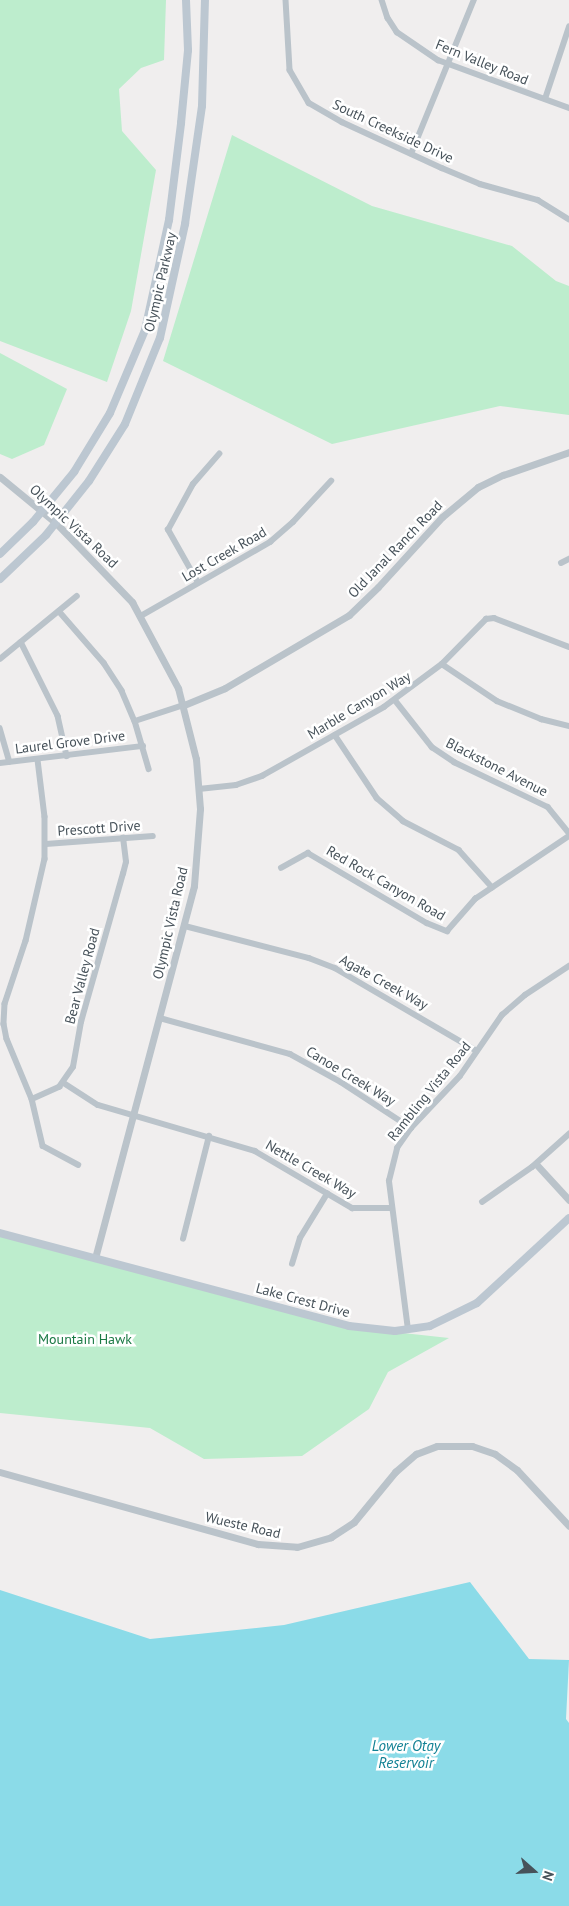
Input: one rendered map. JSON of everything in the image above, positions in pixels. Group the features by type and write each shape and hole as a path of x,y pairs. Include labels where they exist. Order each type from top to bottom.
{"main road":[{"name":"Olympic Parkway","path":"0,554 43,511 74,472 110,413 145,330 168,220 181,123 188,50 186,0"},
{"name":"Olympic Parkway","path":"0,579 56,523 89,481 124,424 167,315 185,224 202,106 205,0"},
{"name":"Lake Crest Drive","path":"0,1233 349,1326 408,1330 430,1326 477,1303 569,1218"}],"street":[{"name":"South Creekside Drive","path":"286,0 290,70 302,94 320,110 480,184 544,203 569,219"},
{"name":"Fern Valley Road","path":"382,0 388,18 403,38 448,64 569,108"},
{"path":"412,154 474,0"},
{"path":"545,99 569,27"},
{"name":"Old Janal Ranch Road","path":"135,721 184,705 220,690 348,615 378,588 442,517 478,488 503,475 569,452"},
{"path":"198,583 168,530 193,484 220,454"},
{"name":"Olympic Vista Road","path":"0,477 43,511 100,566 141,616 168,665 184,705 199,788 197,859 185,926 95,1257"},
{"name":"Lost Creek Road","path":"141,616 282,533 331,481"},
{"path":"561,563 569,559"},
{"path":"0,659 76,596"},
{"path":"59,612 104,663 135,721 149,769"},
{"name":"Marble Canyon Way","path":"199,788 236,785 262,776 395,700 442,664 486,619 494,618 569,646"},
{"path":"21,642 58,716 67,756"},
{"path":"442,664 468,684 503,704 548,722 569,726"},
{"name":"Blackstone Avenue","path":"395,700 432,747 454,762 548,806 569,835"},
{"path":"0,728 10,762"},
{"path":"335,735 377,798 403,821 459,850 492,887"},
{"name":"Laurel Grove Drive","path":"0,763 38,760 143,746"},
{"path":"38,760 46,844 26,941 4,1014 7,1039 32,1099 43,1146 78,1166"},
{"name":"Red Rock Canyon Road","path":"281,868 308,853 441,931 453,927 469,905 492,887 569,835"},
{"name":"Prescott Drive","path":"46,844 153,836"},
{"name":"Bear Valley Road","path":"64,1083 75,1061 82,1022 126,862 123,838"},
{"name":"Agate Creek Way","path":"185,926 309,958 335,968 478,1051"},
{"name":"Rambling Vista Road","path":"408,1330 391,1208 391,1162 411,1128 446,1093 514,1004 569,966"},
{"name":"Canoe Creek Way","path":"160,1018 290,1054 341,1082 411,1128"},
{"path":"32,1099 48,1094 64,1083"},
{"name":"Nettle Creek Way","path":"64,1083 87,1100 134,1116 209,1136 255,1151 352,1208 391,1208"},
{"path":"482,1202 499,1193 536,1164 569,1134"},
{"path":"182,1239 209,1136"},
{"path":"536,1164 569,1200"},
{"path":"292,1264 300,1238 327,1194"},
{"name":"Wueste Road","path":"0,1472 258,1544 297,1547 331,1537 354,1522 395,1472 416,1454 437,1446 459,1445 483,1449 507,1461 569,1526"}],"green space":[{"path":"0,0 166,0 164,60 141,68 119,89 122,131 156,170 131,311 107,382 0,341"},
{"path":"232,135 372,206 512,246 556,281 569,286 569,415 500,406 332,444 163,361"},
{"path":"0,353 67,389 44,445 12,459 0,454"},
{"name":"Mountain Hawk","path":"0,1231 366,1329 449,1338 388,1372 369,1409 302,1456 204,1459 150,1428 0,1413"}],"water":[{"name":"Lower Otay Reservoir","path":"470,1582 529,1659 569,1660 566,1719 569,1723 569,1906 0,1906 0,1590 150,1639 284,1625"}]}
